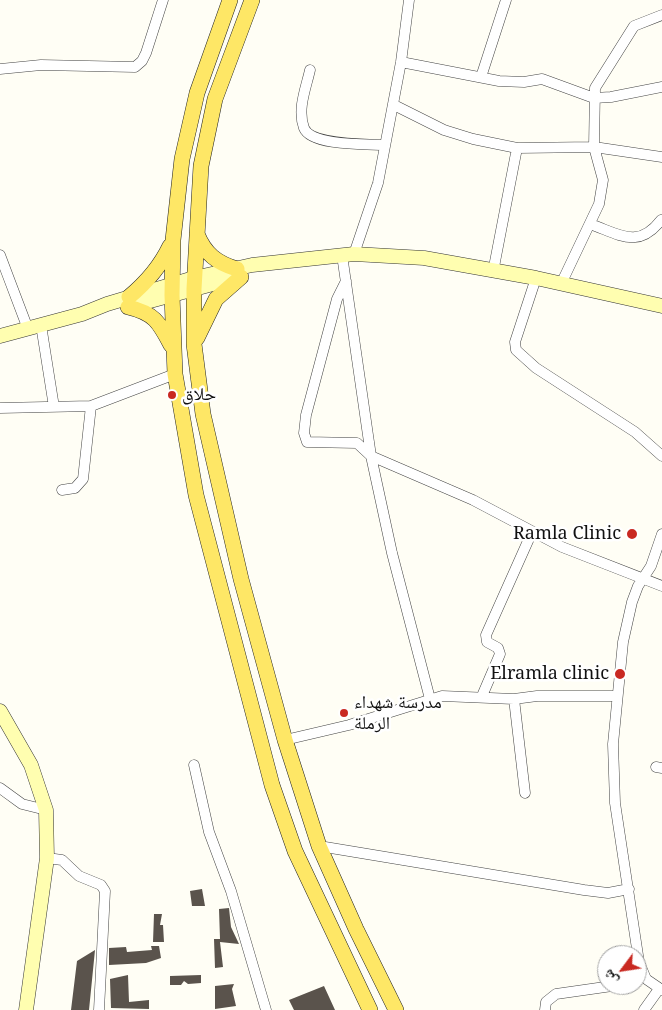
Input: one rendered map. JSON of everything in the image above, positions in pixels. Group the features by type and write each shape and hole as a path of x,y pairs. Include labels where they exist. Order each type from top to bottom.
{"main road":[{"path":"230,0 197,92 182,159 173,240 172,290 175,374 196,495 272,785 295,851 370,1010"},
{"path":"252,0 216,99 201,166 196,231 194,344 203,414 241,579 284,740 319,846 356,929 396,1010"},
{"path":"194,344 207,312 239,273 215,261 205,250 196,231"},
{"path":"173,240 162,262 152,276 128,302 150,314 159,322 173,347"}],"street":[{"path":"0,69 41,65 135,67 146,54 163,0"},
{"path":"409,0 394,105 371,206 348,255 346,281 371,456 392,553 430,699"},
{"path":"481,77 506,0"},
{"path":"561,284 590,224 603,190 601,166 594,147 594,98 598,82 634,26 662,15"},
{"path":"401,62 481,77 524,82 542,79 594,98 611,98 662,88"},
{"path":"310,70 302,105 304,129 308,134 322,141 385,145"},
{"path":"394,105 444,130 473,139 517,148 594,147 662,157"},
{"path":"493,272 517,148"},
{"path":"590,224 632,239 647,235 661,220"},
{"path":"0,255 34,327 54,407"},
{"path":"0,336 194,283 281,263 348,255 424,258 493,272 536,278 662,306"},
{"path":"536,278 515,342 516,350 536,368 635,432 662,456"},
{"path":"346,281 337,299 306,415 304,433 309,444 354,443 371,456 473,500 562,547 597,559 662,586"},
{"path":"0,408 91,406 175,374"},
{"path":"62,490 75,488 83,479 91,406"},
{"path":"482,696 500,654 498,648 487,642 486,635 532,532"},
{"path":"637,945 615,803 613,744 623,642 632,602 642,579 651,566 662,534"},
{"path":"284,740 349,725 442,696 482,696 514,699 537,696 617,696"},
{"path":"514,699 525,793"},
{"path":"0,711 31,765 46,810 47,858 26,1010"},
{"path":"194,765 209,832 228,882 266,1010"},
{"path":"0,788 22,804 46,810"},
{"path":"319,846 584,890 608,893 629,889"},
{"path":"47,858 62,860 79,876 101,885 105,891 99,1010"},
{"path":"644,1010 660,990 647,983"},
{"path":"546,1010 546,1002 556,994 597,988"}],"building":[{"path":"202,889 205,906 192,906 190,891"},
{"path":"229,908 231,927 239,944 220,942 223,967 215,968 214,939 220,939 219,909"},
{"path":"154,914 162,914 160,925 163,925 164,942 153,942"},
{"path":"151,946 159,946 161,958 146,963 109,965 109,948 126,947 127,952 152,950"},
{"path":"95,950 89,1010 71,1010 77,961"},
{"path":"128,975 129,1002 149,1000 149,1009 111,1008 110,979"},
{"path":"201,975 201,983 188,984 184,981 181,985 170,985 170,976"},
{"path":"234,984 232,989 236,1006 215,1009 215,986"},
{"path":"324,986 335,1010 294,1010 289,1000"}],"place":[{"name":"حلاق","path":"172,395"},
{"name":"Ramla Clinic","path":"632,534"},
{"name":"Elramla clinic","path":"620,674"},
{"name":"مدرسة شهداء الرملة","path":"344,713"}]}
